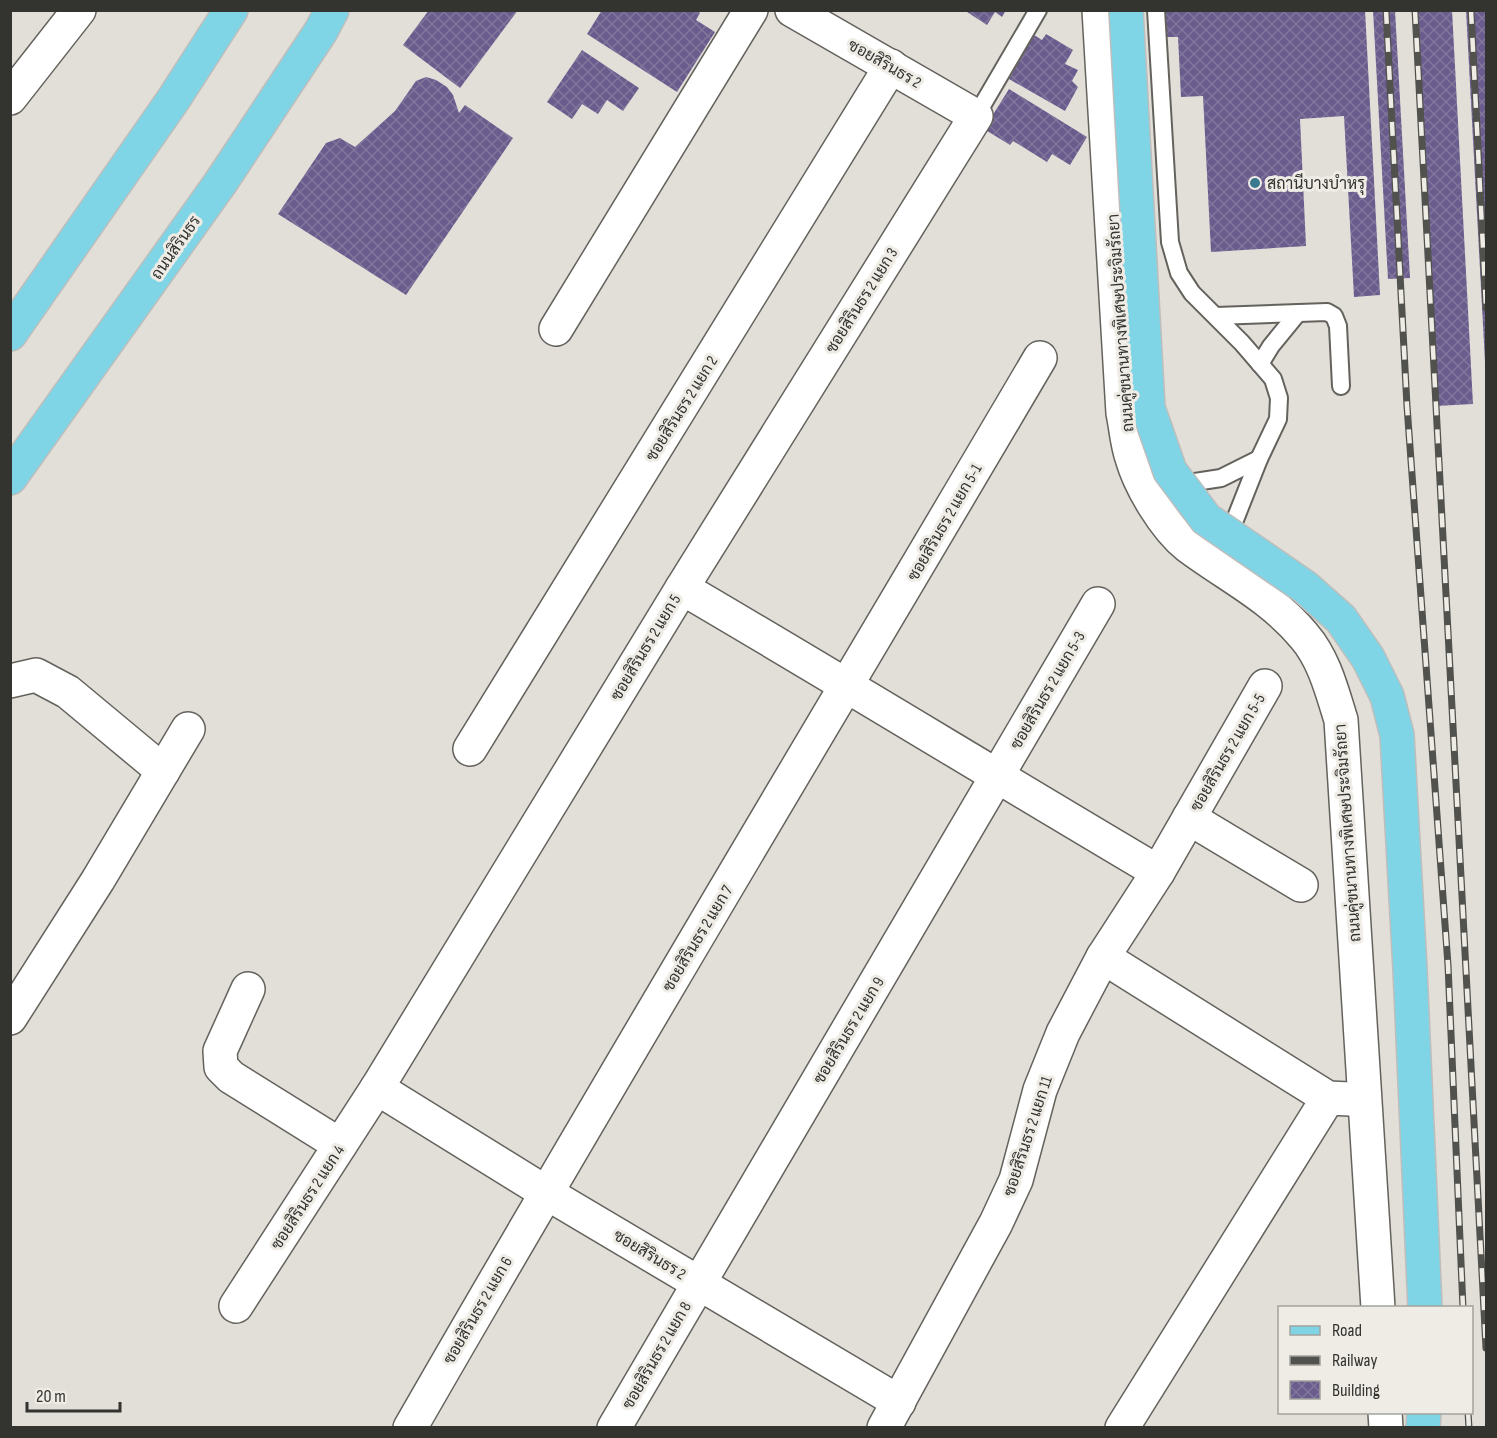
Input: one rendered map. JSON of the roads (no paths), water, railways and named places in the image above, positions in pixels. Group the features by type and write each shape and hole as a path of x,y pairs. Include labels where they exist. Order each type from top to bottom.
{"main road":[{"path":"10,334 173,100 231,10"},
{"name":"ถนนสิรินธร","path":"10,478 221,182 321,31 332,10"},
{"path":"1126,10 1148,408 1170,471 1206,519 1305,587 1341,619 1368,658 1388,696 1397,735 1425,1306"}],"street":[{"path":"10,98 79,10"},
{"path":"556,329 751,10"},
{"name":"ซอยสิรินธร 2","path":"792,10 976,116"},
{"name":"ถนนคู่ขนานทางพิเศษประจิมรัถยา","path":"1099,10 1123,413 1132,458 1146,490 1167,525 1187,545 1275,605 1306,637 1327,674 1341,720 1378,1306"},
{"name":"ซอยสิรินธร 2 แยก 2","path":"470,749 891,66"},
{"name":"ซอยสิรินธร 2 แยก 3","path":"682,588 976,116"},
{"name":"ซอยสิรินธร 2 แยก 5-1","path":"848,685 1040,358"},
{"name":"ซอยสิรินธร 2 แยก 5","path":"377,1088 682,588 1158,872"},
{"name":"ซอยสิรินธร 2 แยก 5-3","path":"997,777 1098,604"},
{"path":"10,681 36,675 68,692 163,771"},
{"name":"ซอยสิรินธร 2 แยก 7","path":"545,1192 848,685"},
{"name":"ซอยสิรินธร 2 แยก 5-5","path":"1158,872 1265,686"},
{"path":"10,1018 98,880 188,729"},
{"name":"ซอยสิรินธร 2 แยก 9","path":"698,1282 997,777"},
{"name":"ซอยสิรินธร 2 แยก 5-5","path":"1189,818 1301,885"},
{"name":"ซอยสิรินธร 2 แยก 11","path":"892,1415 996,1223 1016,1180 1044,1080 1063,1033 1103,957 1158,872"},
{"path":"1103,957 1328,1098 1364,1099"},
{"path":"248,989 220,1050 221,1066 231,1077 340,1145"},
{"name":"ซอยสิรินธร 2","path":"377,1088 545,1192 698,1282 892,1415"},
{"name":"ซอยสิรินธร 2 แยก 4","path":"236,1306 377,1088"},
{"path":"1122,1428 1328,1098"},
{"name":"ซอยสิรินธร 2 แยก 6","path":"410,1428 545,1192"},
{"name":"ซอยสิรินธร 2 แยก 8","path":"614,1428 698,1282"}],"lane":[{"name":"ซอยสิรินธร 2 แยก 3","path":"976,116 1038,10"},
{"path":"1156,10 1170,242 1179,273 1192,293 1216,316 1273,380 1279,398 1278,419 1228,535 1226,551 1231,575"},
{"path":"1216,316 1327,312 1334,316 1338,326 1341,386"},
{"path":"1260,364 1271,346 1298,313"},
{"path":"1132,458 1157,477 1182,484 1221,478 1259,459"}],"railway":[{"path":"1386,10 1407,406 1448,965 1463,1306"},
{"path":"1415,10 1486,1348"},
{"path":"1471,10 1486,308"},
{"path":"1468,1414 1469,1428"}],"place":[{"name":"สถานีบางบำหรุ","path":"1255,183"}]}
